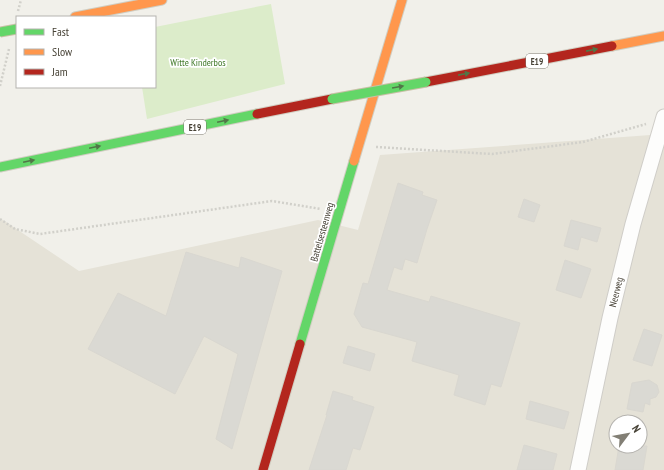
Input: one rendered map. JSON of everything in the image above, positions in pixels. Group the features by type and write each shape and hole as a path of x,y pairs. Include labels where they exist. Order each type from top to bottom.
{"main road":[{"path":"80,16 162,0"},
{"name":"Battelsesteenweg","path":"263,470 402,0"},
{"path":"0,32 16,29"},
{"name":"E19","path":"0,167 332,99 664,36"}],"street":[{"name":"Neerweg","path":"578,470 610,318 631,231 663,118"}],"path":[{"path":"358,146 492,154 583,142 663,118"},
{"path":"0,219 15,229 40,234 272,201 339,212"}],"shaded area":[{"path":"664,134 664,470 0,470 0,221 3,220 79,271 318,220 358,230 380,155"}],"green space":[{"name":"Witte Kinderbos","path":"271,4 285,84 147,119 142,88 156,88 156,27"}],"pier":[{"path":"0,0 10,0 2,30 0,32"}],"building":[{"path":"398,183 423,192 422,195 437,200 417,263 405,259 402,270 394,267 387,290 429,302 431,296 520,323 501,387 491,384 485,405 454,395 459,375 412,361 417,342 362,327 354,314 363,283 368,284"},
{"path":"524,199 540,205 534,222 518,217"},
{"path":"571,220 601,228 597,242 581,237 578,250 564,246"},
{"path":"186,252 239,268 241,257 282,271 232,449 216,439 238,354 204,336 175,394 88,349 118,293 166,316"},
{"path":"565,260 591,269 581,298 556,290"},
{"path":"644,329 662,335 652,366 633,360"},
{"path":"348,346 375,354 370,371 343,363"},
{"path":"649,380 657,385 659,392 656,397 650,399 650,405 645,403 643,412 627,409 632,383"},
{"path":"333,391 353,397 352,400 374,407 360,450 353,448 346,470 309,470 327,415"},
{"path":"530,401 569,412 564,429 526,419"},
{"path":"524,445 557,454 553,470 517,470"},
{"path":"618,454 646,454 643,470 615,470"}],"traffic: fast":[{"path":"0,32 16,29"},
{"path":"332,99 426,82"},
{"path":"0,167 257,114"},
{"path":"300,344 354,161"}],"traffic: slow":[{"path":"80,16 162,0"},
{"path":"354,161 402,0"},
{"path":"612,46 664,36"}],"traffic: jam":[{"path":"426,82 612,46"},
{"path":"257,114 332,99"},
{"path":"263,470 300,344"}]}
